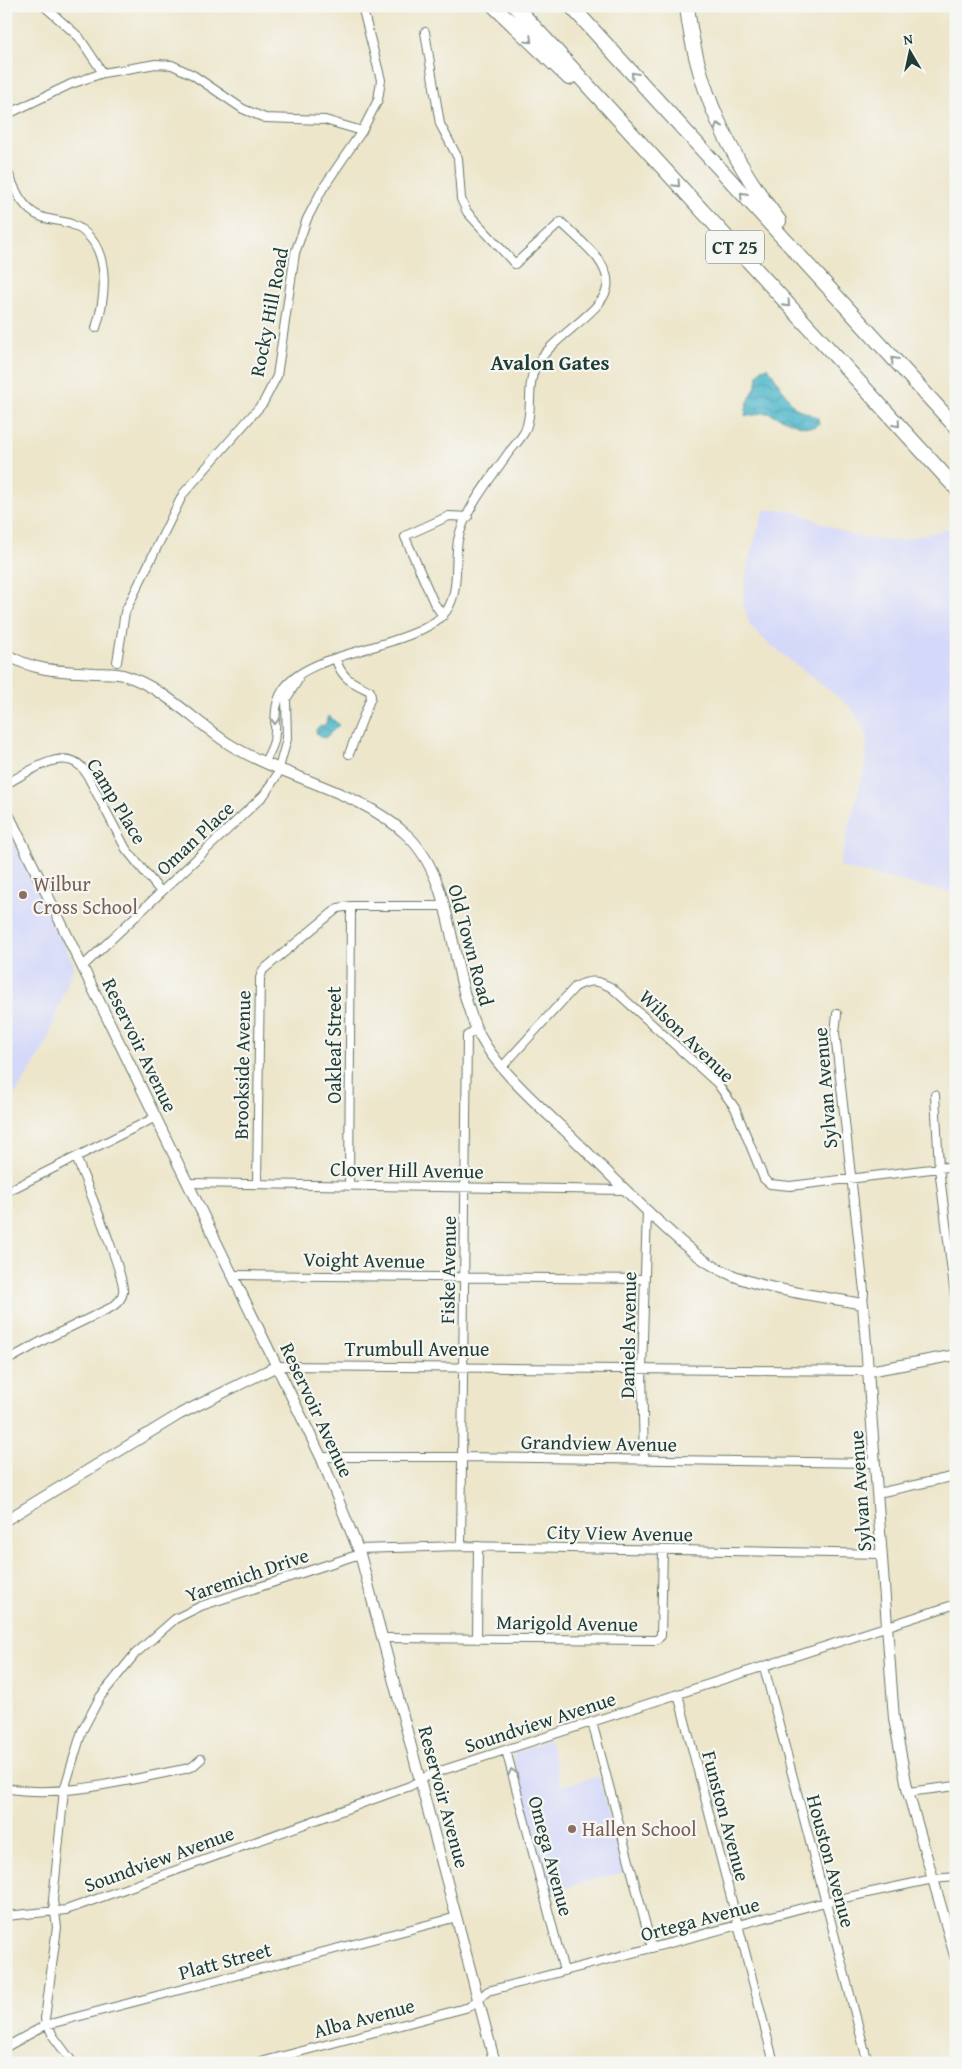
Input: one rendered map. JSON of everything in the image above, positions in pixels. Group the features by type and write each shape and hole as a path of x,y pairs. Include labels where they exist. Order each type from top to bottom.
{"highway":[{"path":"494,6 662,167"},
{"name":"CT 25","path":"515,6 956,488"},
{"name":"CT 25","path":"571,6 956,427"},
{"path":"687,6 698,71 725,140 753,187 835,295"}],"main road":[{"name":"Old Town Road","path":"6,654 23,664 40,669 121,674 140,682 232,746 280,769 360,802 401,831 426,859 436,880 461,983 476,1029 502,1067 625,1190 696,1254 725,1272 761,1284 863,1304"},
{"name":"Reservoir Avenue","path":"6,810 321,1457 359,1551 384,1638 495,2063"},
{"name":"Sylvan Avenue","path":"863,1304 894,1719 908,1792 956,1959"},
{"path":"869,1371 956,1355"},
{"name":"Trumbull Avenue","path":"6,1520 180,1414 277,1366"}],"street":[{"path":"44,6 79,37 103,73"},
{"name":"Rocky Hill Road","path":"117,662 125,612 183,494 263,403 277,376 295,253 307,219 323,188 362,131 378,100 381,80 362,6"},
{"path":"265,762 272,748 276,702 282,691 302,672 425,628 443,616 453,598 458,539 481,491 525,431 529,415 532,376 535,368 543,353 601,301 607,288 606,271 603,265 561,222 515,264 467,212 461,199 458,158 440,124 425,32"},
{"path":"6,115 71,84 103,73 156,64 172,65 192,75 243,109 264,118 325,120 362,131"},
{"path":"6,168 16,192 30,210 44,218 69,223 86,231 97,246 103,263 104,290 96,328"},
{"path":"443,616 434,603 406,537 449,516 468,517"},
{"path":"336,660 346,679 370,691 372,697 349,754"},
{"path":"280,769 287,739 286,699 288,693 299,680 325,663"},
{"name":"Camp Place","path":"6,784 56,760 69,758 78,762 86,773 126,849 161,892"},
{"name":"Oman Place","path":"82,967 264,795 280,769"},
{"name":"Brookside Avenue","path":"256,1184 260,978 264,970 332,912 351,906 443,906"},
{"name":"Oakleaf Street","path":"349,1186 351,906"},
{"name":"Wilson Avenue","path":"502,1067 575,987 587,981 602,982 612,988 721,1087 736,1108 760,1172 770,1184 790,1186 956,1166"},
{"name":"Sylvan Avenue","path":"837,1014 835,1033 864,1291 863,1304"},
{"name":"Fiske Avenue","path":"461,1546 467,1036 476,1029"},
{"path":"935,1095 939,1168 956,1304"},
{"path":"6,1192 156,1117"},
{"path":"6,1361 112,1307 119,1302 124,1292 120,1271 76,1157"},
{"name":"Clover Hill Avenue","path":"188,1183 625,1190"},
{"name":"Daniels Avenue","path":"644,1460 642,1370 647,1211"},
{"name":"Voight Avenue","path":"233,1275 645,1279"},
{"name":"Trumbull Avenue","path":"277,1366 869,1371"},
{"name":"Grandview Avenue","path":"321,1457 461,1457 875,1463"},
{"path":"878,1493 956,1476"},
{"path":"477,1638 478,1546"},
{"name":"City View Avenue","path":"359,1551 478,1546 882,1554"},
{"name":"Marigold Avenue","path":"384,1638 660,1639 663,1550"},
{"name":"Yaremich Drive","path":"46,2025 45,2019 57,1927 52,1900 64,1790 82,1731 100,1696 134,1654 175,1619 201,1606 359,1551"},
{"name":"Soundview Avenue","path":"6,1916 66,1910 421,1780 431,1774 956,1604"},
{"name":"Houston Avenue","path":"764,1667 868,2063"},
{"name":"Funston Avenue","path":"678,1694 774,2063"},
{"path":"592,1722 652,1948"},
{"name":"Omega Avenue","path":"506,1750 564,1971"},
{"path":"6,1788 23,1791 64,1790 185,1769 193,1766 201,1759"},
{"path":"908,1792 956,1786"},
{"name":"Ortega Avenue","path":"478,2000 488,1991 825,1902 956,1876"},
{"name":"Platt Street","path":"6,2047 46,2025 457,1917"},
{"name":"Alba Avenue","path":"257,2063 468,2007 478,2000"},
{"path":"46,2025 73,2063"}],"shaded area":[{"path":"764,510 786,510 799,513 850,535 866,538 898,541 948,529 956,538 956,894 839,867 865,765 867,741 865,731 852,708 768,643 750,626 743,603 744,590 748,562"},
{"name":"Wilbur Cross School","path":"6,825 74,965 45,1046 17,1092 6,1092"},
{"name":"Hallen School","path":"550,1741 561,1786 599,1776 624,1872 548,1892 513,1756 515,1753"}],"water":[{"path":"768,367 794,407 818,418 819,424 814,427 802,426 768,413 745,415 747,404 757,384 758,374 762,369"},
{"path":"329,716 339,725 325,738 318,736 317,728 326,724"}],"place":[{"name":"Wilbur Cross School","path":"23,895"},
{"name":"Hallen School","path":"572,1829"}],"district":[{"name":"Avalon Gates","path":"550,363"}]}
